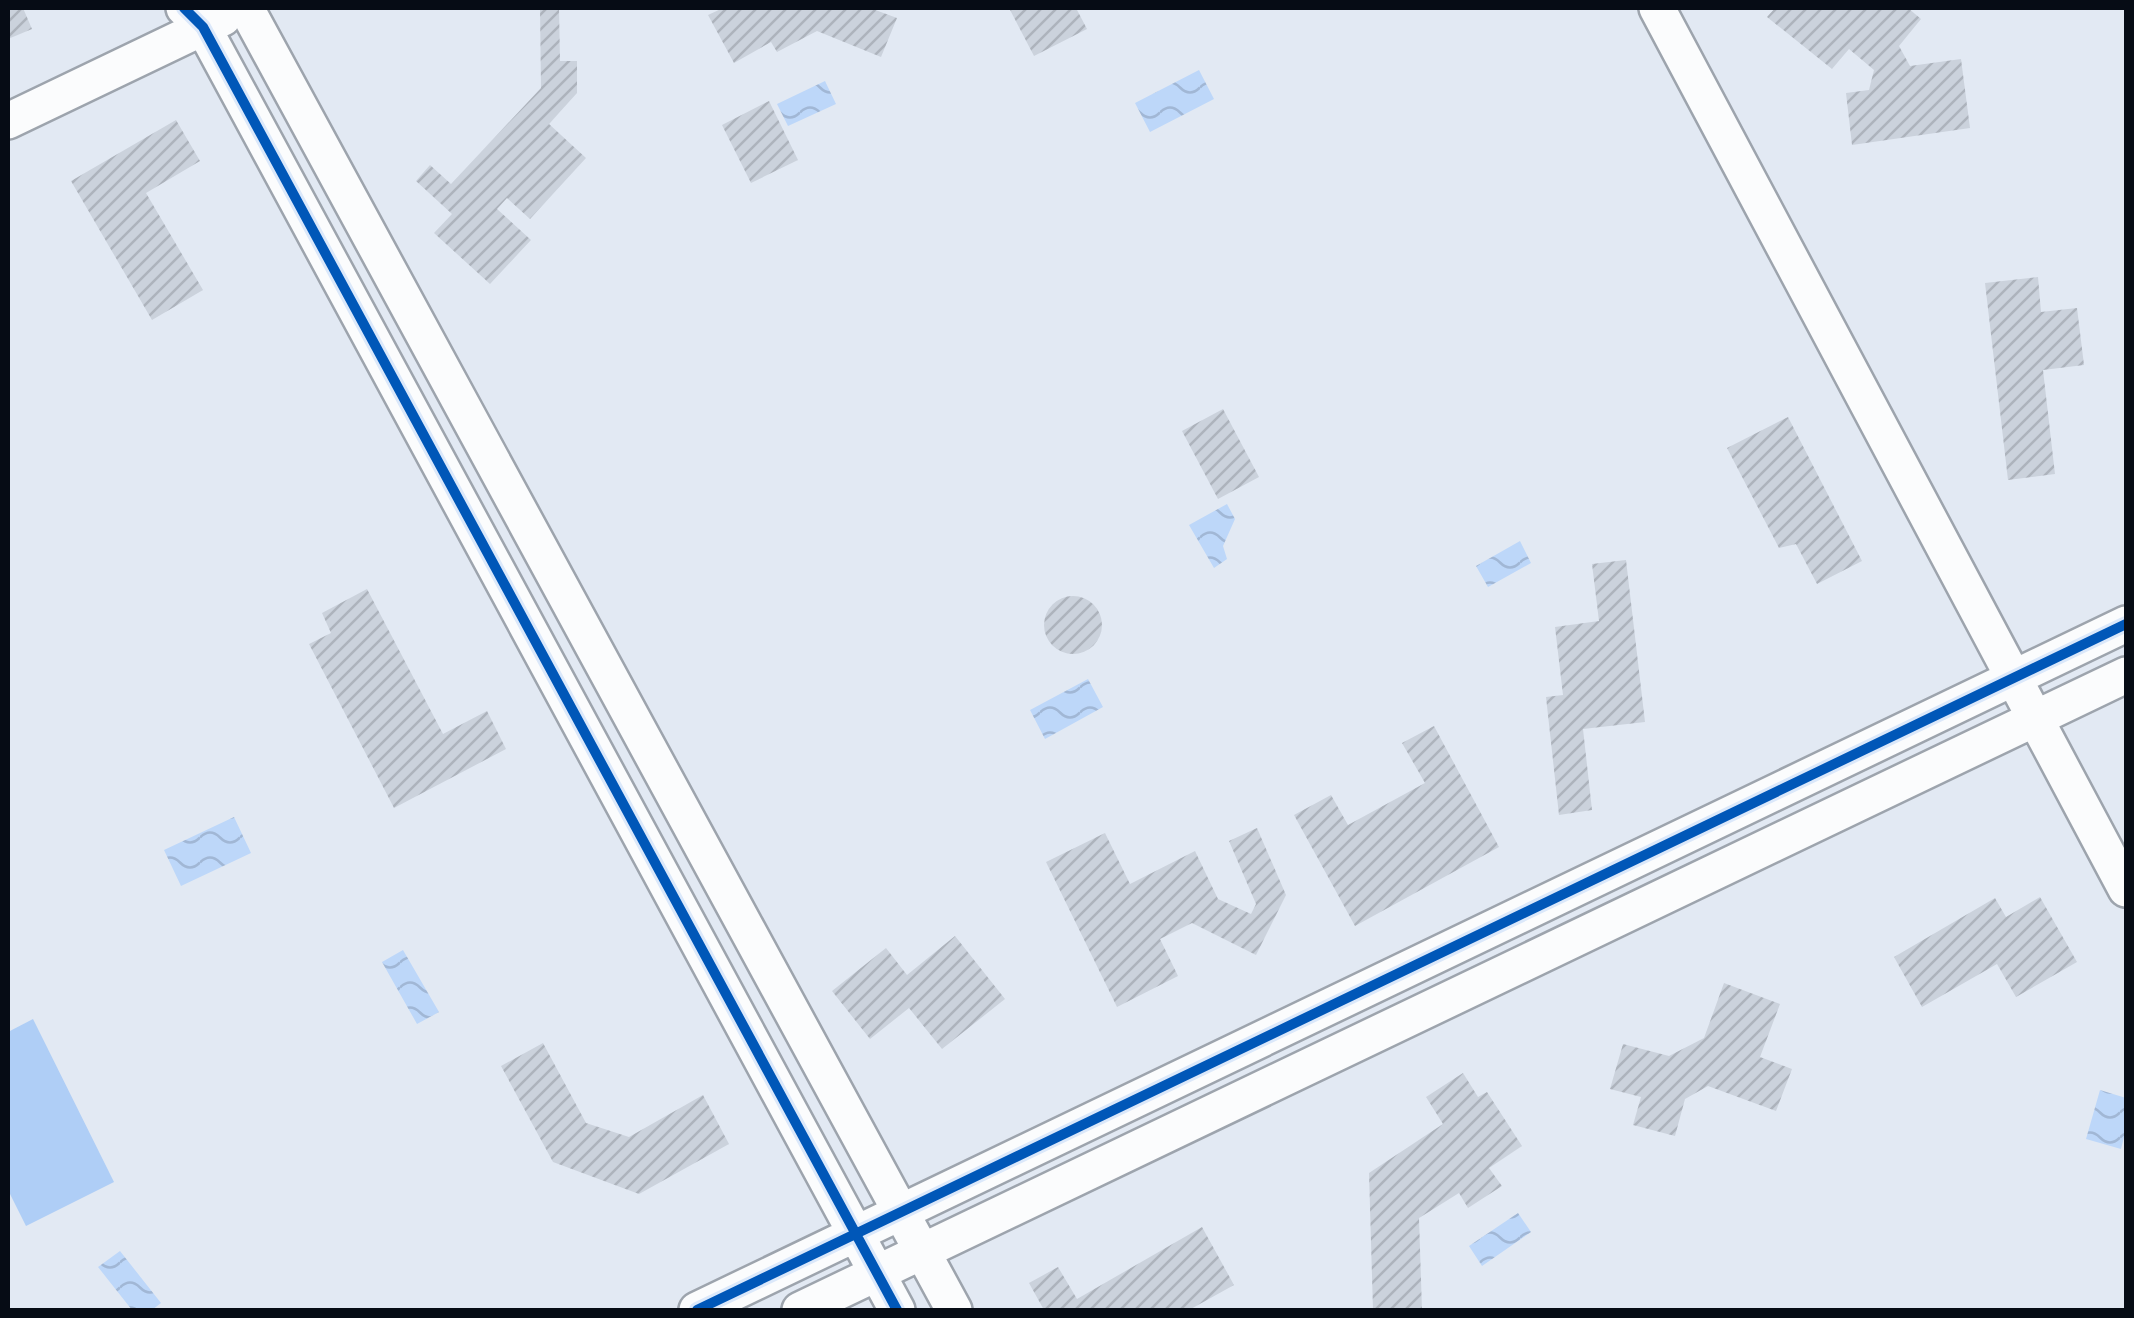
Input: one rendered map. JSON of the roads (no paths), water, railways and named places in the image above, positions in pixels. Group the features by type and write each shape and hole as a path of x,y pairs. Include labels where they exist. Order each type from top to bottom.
{"street":[{"path":"8,121 193,17 247,8 954,1310"},
{"path":"1657,8 2126,888"},
{"path":"193,17 897,1310"},
{"path":"696,1310 2126,624"},
{"path":"800,1310 2126,674"}],"water":[{"path":"1199,70 1214,99 1150,132 1135,103"},
{"path":"825,81 836,104 788,126 777,104"},
{"path":"1227,504 1235,519 1223,546 1227,559 1214,568 1189,525"},
{"path":"1520,541 1531,563 1488,587 1476,566"},
{"path":"1088,679 1103,707 1045,739 1030,710"},
{"path":"234,817 251,853 181,886 164,850"},
{"path":"403,950 439,1012 417,1024 382,962"},
{"path":"2100,1090 2126,1098 2126,1129 2121,1149 2086,1139"},
{"path":"1518,1213 1531,1232 1482,1266 1469,1246"},
{"path":"120,1251 161,1303 152,1310 132,1310 98,1267"}]}
